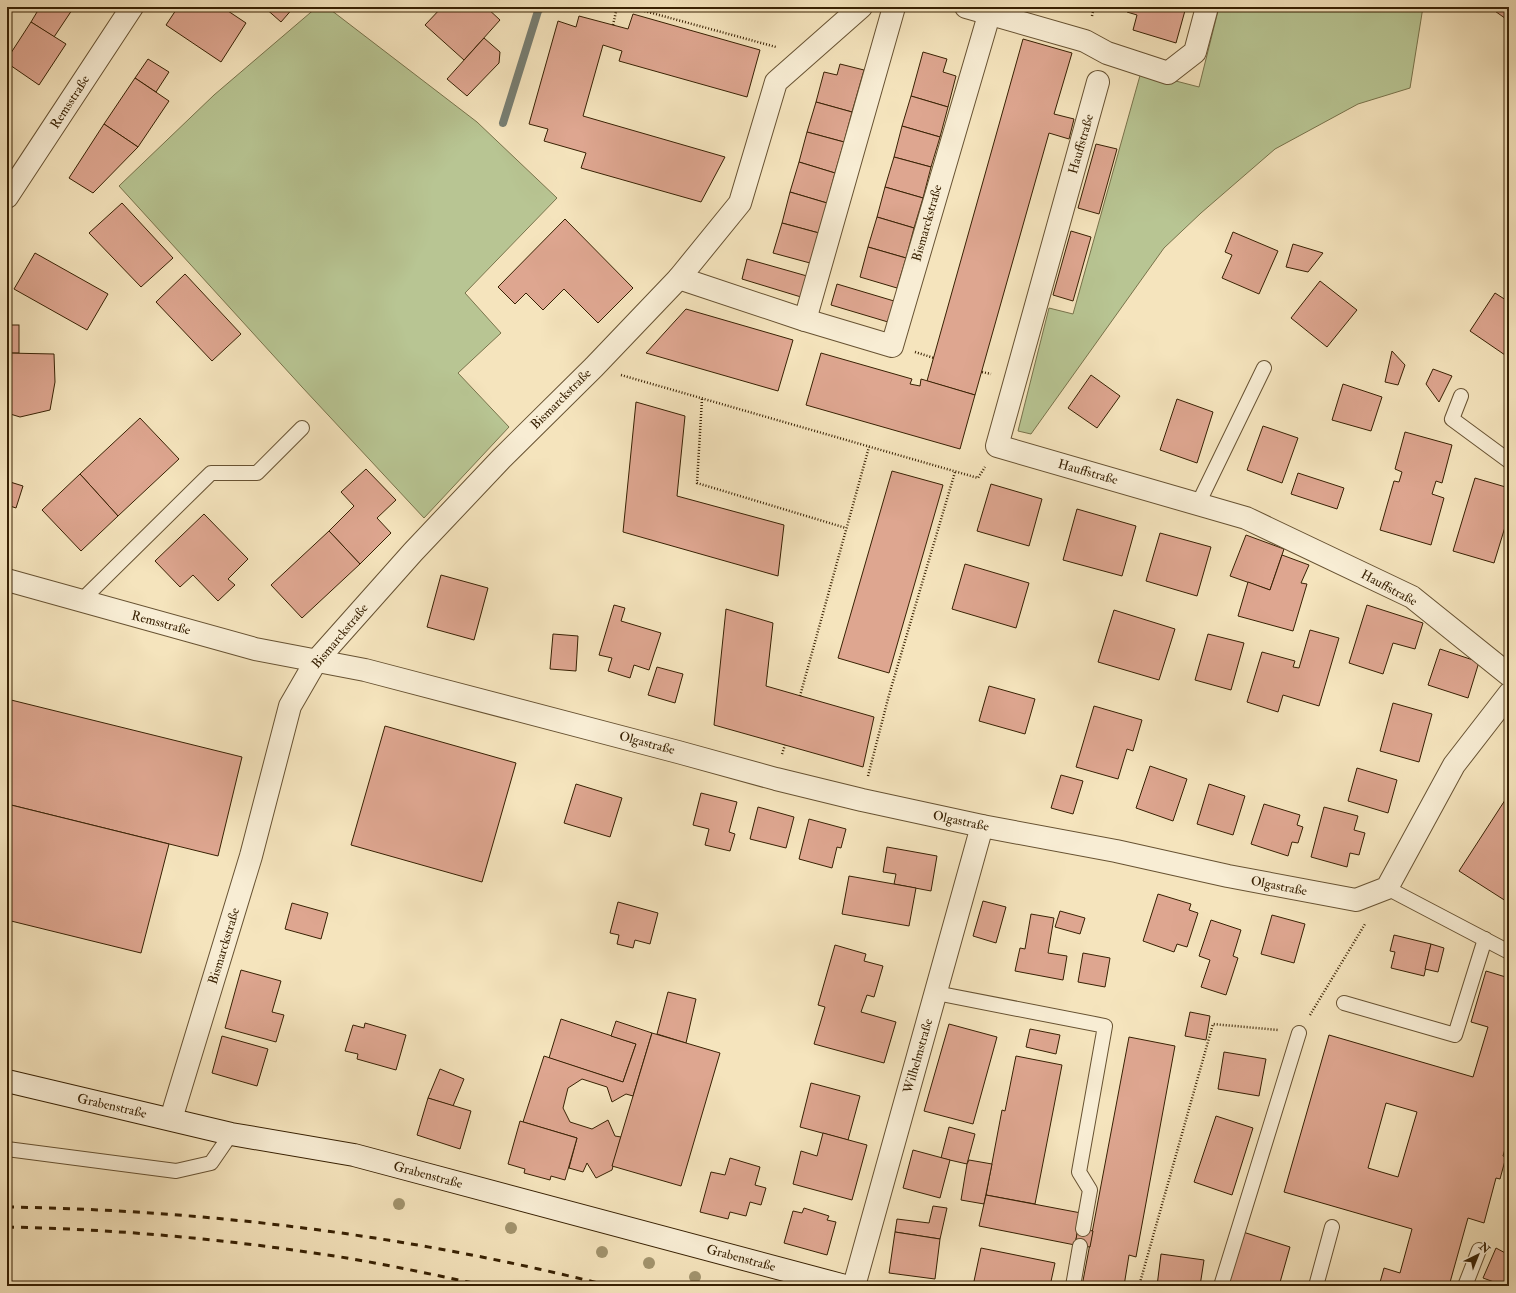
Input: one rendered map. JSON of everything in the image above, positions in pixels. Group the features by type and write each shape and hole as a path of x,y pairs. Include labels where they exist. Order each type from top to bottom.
{"street":[{"name":"Remsstraße","path":"7,197 132,7"},
{"name":"Bismarckstraße","path":"171,1119 251,856 290,706 316,661 413,552 501,459 594,367 679,278 740,203 776,82 860,7"},
{"path":"805,320 894,7"},
{"path":"966,7 1084,41 1107,53 1168,73 1195,52 1207,7"},
{"name":"Bismarckstraße","path":"679,278 805,320 892,346 989,14"},
{"name":"Hauffstraße","path":"1098,82 997,446 1246,518 1412,597 1509,675"},
{"name":"Remsstraße","path":"7,580 255,649 316,661"},
{"name":"Olgastraße","path":"316,661 380,674 776,779 862,800 982,826 1116,851 1228,876 1356,900 1387,888"},
{"path":"1387,888 1454,765 1509,694"},
{"name":"Wilhelmstraße","path":"854,1286 982,826"},
{"name":"Grabenstraße","path":"7,1081 231,1134 354,1156 845,1286"}],"lane":[{"path":"1198,504 1264,368"},
{"path":"1461,396 1452,419 1509,461"},
{"path":"80,601 211,473 257,473 302,428"},
{"path":"1387,888 1509,952"},
{"path":"1344,1003 1455,1035 1485,939"},
{"path":"936,993 1105,1026 1079,1172 1090,1190 1083,1229"},
{"path":"1221,1286 1299,1032"},
{"path":"7,1149 176,1171 211,1163 231,1134"},
{"path":"1316,1286 1332,1227"},
{"path":"1073,1286 1080,1246"},
{"path":"1465,1286 1479,1250"}],"path":[{"path":"613,25 617,7"},
{"path":"630,7 805,56"},
{"path":"594,367 978,478 997,446"},
{"path":"702,399 697,483 846,528"},
{"path":"800,696 869,447"},
{"path":"862,800 889,695 955,472"},
{"path":"1139,1286 1213,1024 1299,1032 1367,920"}],"green space":[{"path":"317,7 327,7 477,122 557,198 465,293 501,333 458,373 509,427 424,518 302,387 119,186 214,95"},
{"path":"1219,7 1423,7 1410,88 1358,104 1275,149 1201,213 1164,248 1031,434 1018,431 1049,308 1073,314 1141,72 1199,87"}],"building":[{"path":"40,7 74,7 54,37 31,22"},
{"path":"178,7 222,7 246,23 221,62 166,25"},
{"path":"264,7 294,7 281,22"},
{"path":"442,7 486,7 500,20 464,60 425,25"},
{"path":"1128,7 1186,7 1176,43 1133,30 1137,15 1127,12"},
{"path":"1493,7 1509,7 1509,21 1492,9"},
{"path":"633,14 760,50 747,97 619,61 622,51 603,45 583,116 725,157 701,202 581,168 586,153 544,141 548,129 529,124 558,21 576,27 579,16 628,29"},
{"path":"31,22 66,44 39,85 7,63 7,59"},
{"path":"484,38 500,52 499,63 467,96 447,79"},
{"path":"1023,39 1072,53 1054,114 1074,119 1069,139 1049,133 975,395 927,381"},
{"path":"923,52 947,59 943,72 956,76 948,107 911,96"},
{"path":"148,59 169,72 156,92 135,78"},
{"path":"840,64 864,70 852,112 816,102 824,72 837,75"},
{"path":"135,78 169,101 138,147 104,124"},
{"path":"911,96 948,107 940,137 902,126"},
{"path":"816,102 852,112 844,142 807,132"},
{"path":"104,124 138,147 93,193 69,178"},
{"path":"902,126 940,137 931,167 894,157"},
{"path":"807,132 844,142 835,173 799,162"},
{"path":"1096,144 1117,149 1099,214 1078,208"},
{"path":"894,157 931,167 923,198 885,187"},
{"path":"799,162 835,173 827,203 790,192"},
{"path":"885,187 923,198 914,228 877,217"},
{"path":"790,192 827,203 819,233 782,223"},
{"path":"122,203 173,258 141,287 89,233"},
{"path":"877,217 914,228 906,258 868,247"},
{"path":"565,219 633,288 598,323 564,289 543,310 526,293 515,304 498,287"},
{"path":"782,223 819,233 810,263 773,253"},
{"path":"1071,231 1091,237 1073,301 1053,295"},
{"path":"1233,232 1278,251 1259,294 1222,278 1232,255 1225,252"},
{"path":"1293,244 1323,253 1308,272 1286,267"},
{"path":"868,247 906,258 897,288 860,277"},
{"path":"35,253 108,294 87,330 14,289"},
{"path":"747,259 807,276 801,297 742,279"},
{"path":"185,274 241,334 212,361 156,302"},
{"path":"1320,281 1357,310 1327,347 1291,318"},
{"path":"837,284 894,301 888,322 831,305"},
{"path":"1495,293 1509,302 1509,350 1505,355 1470,331"},
{"path":"686,309 793,340 778,391 646,353"},
{"path":"7,325 19,325 19,353 7,353"},
{"path":"1392,351 1405,365 1398,385 1385,382"},
{"path":"7,353 54,354 55,382 50,410 20,417 7,413"},
{"path":"821,353 912,379 910,384 920,386 921,379 975,395 960,449 806,405"},
{"path":"1433,369 1452,376 1439,402 1426,384"},
{"path":"1091,375 1120,396 1097,428 1068,408"},
{"path":"1343,384 1382,397 1371,431 1332,420"},
{"path":"1177,399 1213,412 1197,463 1160,450"},
{"path":"636,402 685,416 677,496 784,525 778,576 623,532"},
{"path":"140,418 179,459 118,516 80,474"},
{"path":"1263,426 1298,438 1282,483 1247,470"},
{"path":"1405,432 1452,445 1442,483 1436,481 1432,494 1444,498 1431,545 1380,530 1394,481 1399,482 1402,472 1395,469"},
{"path":"366,469 396,500 377,518 391,533 360,564 329,531 354,506 341,492"},
{"path":"892,471 943,485 889,673 838,658"},
{"path":"1298,473 1344,488 1337,509 1291,494"},
{"path":"80,474 118,516 81,551 42,510"},
{"path":"1475,478 1509,488 1509,514 1494,563 1453,551"},
{"path":"7,481 23,486 16,508 7,505"},
{"path":"991,484 1042,499 1029,546 977,531"},
{"path":"1077,509 1136,526 1122,576 1063,560"},
{"path":"204,514 248,559 228,579 235,585 218,601 193,575 180,587 155,561"},
{"path":"329,531 360,564 302,618 271,585"},
{"path":"1160,533 1211,547 1197,596 1146,581"},
{"path":"1246,535 1284,549 1270,590 1230,576"},
{"path":"1282,555 1309,565 1301,583 1307,584 1293,631 1238,616 1248,582 1270,590"},
{"path":"965,564 1029,583 1016,628 952,609"},
{"path":"441,575 488,588 474,640 427,627"},
{"path":"614,605 625,608 621,621 661,633 649,670 634,665 630,678 608,671 612,658 599,655"},
{"path":"1367,605 1423,623 1415,649 1393,643 1383,674 1349,663"},
{"path":"726,609 773,623 766,686 874,717 863,767 714,725"},
{"path":"1114,610 1175,629 1159,680 1098,662"},
{"path":"1310,630 1339,638 1319,706 1283,695 1278,712 1247,702 1262,652 1295,661 1293,667 1299,668"},
{"path":"553,634 578,636 576,671 550,669"},
{"path":"1208,634 1244,643 1231,690 1195,680"},
{"path":"1440,649 1479,662 1468,698 1428,685"},
{"path":"657,667 683,674 675,703 648,695"},
{"path":"989,686 1035,699 1025,734 979,721"},
{"path":"7,699 242,757 218,856 7,804"},
{"path":"1393,703 1432,714 1419,762 1380,751"},
{"path":"1094,706 1142,720 1133,751 1127,749 1118,779 1076,767"},
{"path":"385,726 516,763 482,882 351,845"},
{"path":"1150,766 1187,779 1173,821 1136,808"},
{"path":"1357,768 1397,780 1388,813 1348,801"},
{"path":"1061,775 1083,781 1073,814 1051,808"},
{"path":"576,784 622,798 610,837 564,823"},
{"path":"1209,784 1245,796 1233,835 1197,824"},
{"path":"701,793 737,802 729,832 735,834 730,851 705,845 709,829 693,825"},
{"path":"1509,794 1509,903 1459,871"},
{"path":"7,804 169,844 141,953 7,920"},
{"path":"1264,804 1300,815 1297,825 1303,827 1298,843 1292,842 1288,856 1251,844"},
{"path":"758,807 794,817 786,848 750,839"},
{"path":"1324,807 1358,816 1354,830 1365,833 1359,855 1350,853 1347,867 1311,857"},
{"path":"809,819 846,829 841,848 837,847 832,868 799,859"},
{"path":"887,847 937,856 931,891 894,884 896,874 883,872"},
{"path":"849,876 916,888 909,926 842,914"},
{"path":"1158,894 1191,904 1189,910 1198,913 1187,947 1177,944 1174,952 1143,941"},
{"path":"983,901 1006,907 996,943 973,936"},
{"path":"618,902 658,913 650,944 635,940 633,948 617,944 619,935 610,933"},
{"path":"292,903 328,913 321,939 285,929"},
{"path":"1060,911 1085,918 1080,934 1055,927"},
{"path":"1031,914 1054,918 1048,953 1067,956 1063,980 1015,971 1020,948 1025,949"},
{"path":"1272,915 1305,924 1294,963 1261,954"},
{"path":"1211,920 1241,930 1233,956 1238,958 1226,995 1201,987 1210,960 1199,956"},
{"path":"1394,935 1431,944 1424,976 1391,968 1395,952 1390,951"},
{"path":"1431,944 1444,948 1438,972 1425,969"},
{"path":"835,945 866,954 864,961 883,966 874,997 867,995 861,1012 896,1022 884,1063 814,1044 825,1007 818,1005"},
{"path":"1083,953 1110,958 1105,987 1078,982"},
{"path":"241,970 281,981 272,1012 284,1015 276,1042 225,1028"},
{"path":"1486,971 1509,978 1509,1135 1503,1156 1506,1157 1500,1179 1496,1178 1484,1223 1468,1218 1449,1286 1379,1286 1384,1268 1400,1273 1412,1229 1284,1192 1329,1035 1473,1077 1488,1027 1471,1022","holes":["1386,1103 1417,1112 1398,1177 1368,1168"]},
{"path":"668,992 696,999 686,1043 657,1034"},
{"path":"1190,1012 1210,1016 1206,1040 1185,1036"},
{"path":"561,1019 636,1044 623,1082 549,1058"},
{"path":"616,1021 652,1033 633,1096 626,1094 612,1102 607,1087 582,1079 568,1088 563,1108 570,1122 592,1129 608,1120 615,1136 621,1137 612,1170 596,1178 587,1163 583,1172 569,1168 577,1138 523,1122 544,1056 623,1082 636,1044 611,1036"},
{"path":"365,1023 406,1035 396,1070 357,1059 358,1054 345,1051 353,1025 364,1028"},
{"path":"949,1024 997,1037 973,1124 924,1111"},
{"path":"1030,1029 1060,1035 1056,1054 1026,1047"},
{"path":"652,1033 720,1053 681,1186 612,1166"},
{"path":"222,1036 268,1049 257,1086 212,1073"},
{"path":"1129,1037 1175,1046 1136,1257 1129,1255 1124,1286 1082,1286"},
{"path":"1224,1052 1266,1059 1259,1096 1218,1089"},
{"path":"1016,1056 1062,1065 1035,1204 986,1195 1002,1110 1005,1111"},
{"path":"440,1069 464,1079 453,1106 428,1098"},
{"path":"811,1083 860,1096 848,1140 800,1127"},
{"path":"428,1098 471,1111 460,1149 417,1135"},
{"path":"1216,1116 1253,1128 1232,1195 1194,1182"},
{"path":"520,1121 577,1138 565,1180 551,1176 550,1180 524,1173 525,1169 508,1164"},
{"path":"949,1127 975,1134 967,1164 941,1158"},
{"path":"823,1133 867,1145 852,1200 793,1184 801,1151 817,1156"},
{"path":"913,1150 950,1160 940,1198 903,1188"},
{"path":"730,1158 760,1167 755,1185 766,1188 761,1205 750,1202 746,1216 730,1212 728,1219 700,1212 711,1172 725,1175"},
{"path":"969,1160 992,1164 984,1204 961,1200"},
{"path":"986,1195 1081,1213 1075,1245 979,1226"},
{"path":"933,1206 947,1208 940,1239 895,1232 897,1219 929,1223"},
{"path":"804,1208 829,1216 827,1220 836,1222 827,1255 784,1243 793,1211 802,1213"},
{"path":"1078,1228 1093,1231 1090,1247 1075,1245"},
{"path":"895,1232 940,1239 935,1279 889,1273"},
{"path":"1243,1232 1290,1247 1279,1286 1227,1286"},
{"path":"981,1248 1055,1263 1050,1286 973,1286"},
{"path":"1496,1248 1509,1255 1509,1286 1483,1278"},
{"path":"1161,1254 1204,1260 1200,1286 1157,1286"}],"waterway":[{"path":"503,123 538,11 542,7"}],"railway":[{"path":"7,1207 83,1209 159,1214 235,1220 311,1229 461,1253 536,1268 610,1286"},
{"path":"7,1227 123,1232 238,1243 357,1260 487,1286"}]}
